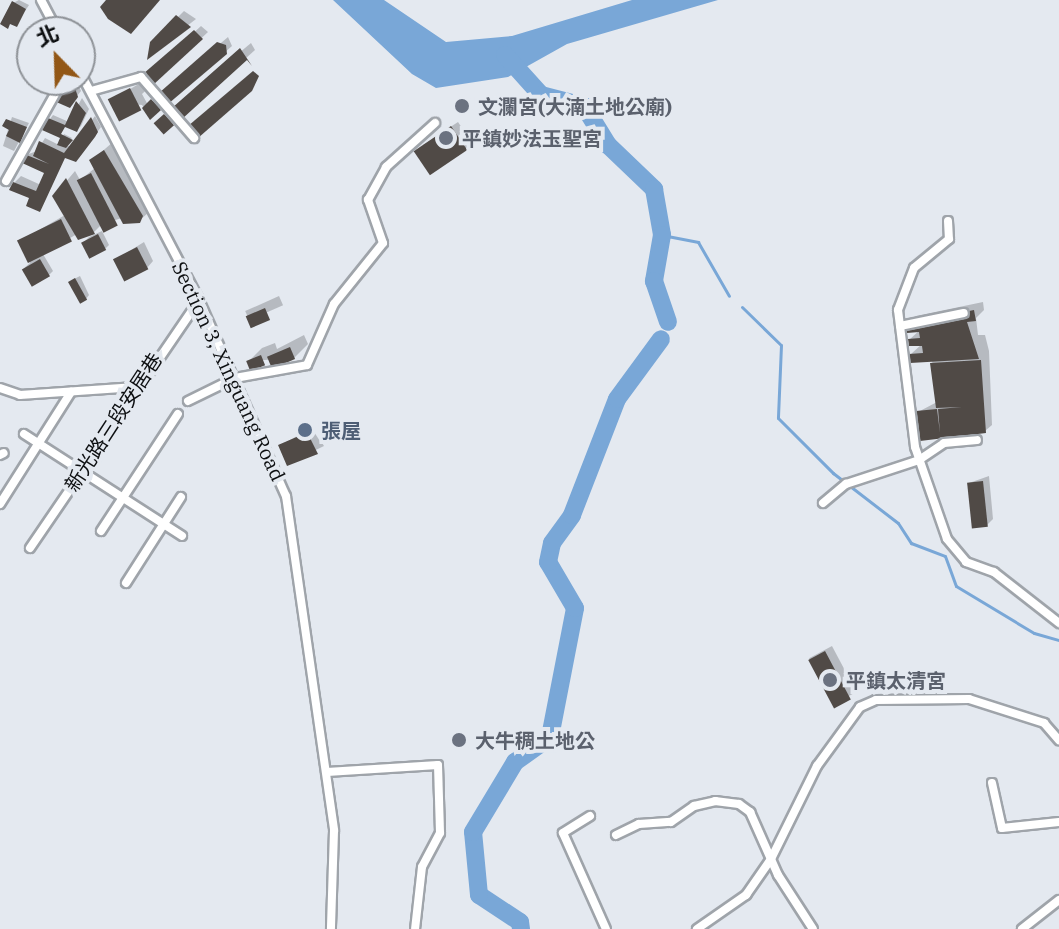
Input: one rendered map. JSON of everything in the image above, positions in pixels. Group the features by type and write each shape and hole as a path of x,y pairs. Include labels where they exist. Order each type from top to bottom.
{"street":[{"path":"96,90 141,77 194,138"},
{"path":"6,181 54,96"},
{"name":"Section 3, Xinguang Road","path":"94,96 199,300 286,496 334,831 331,929"},
{"path":"188,401 235,378 307,365 334,304 383,243 368,200 386,167 435,123"},
{"path":"948,221 947,243 914,268 898,310 919,460 942,531 966,562 994,572 1059,623"},
{"name":"新光路三段安居巷","path":"30,548 136,387 199,300"},
{"path":"900,326 964,313"},
{"path":"0,388 20,395 136,387"},
{"path":"0,504 71,392"},
{"path":"101,531 178,414"},
{"path":"24,434 182,536"},
{"path":"823,503 836,489 846,484 919,460 944,443 977,440"},
{"path":"126,583 181,497"},
{"path":"697,929 746,895 771,859 817,766 860,707 876,700 978,701 1044,723 1059,740"},
{"path":"327,772 438,765 440,833 422,867 415,929"},
{"path":"992,783 1002,828 1059,822"},
{"path":"616,835 639,824 671,822 694,806 729,800 750,812 771,859 813,929"},
{"path":"590,816 563,833 606,929"},
{"path":"1022,929 1059,900"}],"water":[{"path":"333,0 384,0 446,42 512,36 632,0 718,0 567,44 508,77 436,88 412,74"}],"building":[{"path":"106,0 160,0 131,34 108,19 100,7"},
{"path":"12,1 26,9 22,16 16,16 16,27 10,24 8,29 0,24"},
{"path":"176,15 191,27 147,60 150,42"},
{"path":"194,30 203,39 153,85 143,74"},
{"path":"217,42 226,45 227,54 168,104 159,93"},
{"path":"240,48 252,66 247,60 182,119 172,108"},
{"path":"253,71 259,76 252,91 198,138 188,126"},
{"path":"130,88 141,110 119,122 108,99"},
{"path":"56,96 78,97 70,108 54,101"},
{"path":"151,99 161,110 150,120 142,108"},
{"path":"76,101 86,113 77,132 65,127 61,134 73,140 66,148 57,145 60,138 42,130 48,118 65,125"},
{"path":"164,114 174,125 164,135 154,123"},
{"path":"91,117 98,132 95,137 76,162 65,158 40,212 26,206 29,198 9,190 13,182 36,191 44,173 20,162 24,154 49,164 33,156 39,141 64,153"},
{"path":"6,119 27,127 20,143 6,136 9,130 2,126"},
{"name":"平鎮妙法玉聖宮","path":"451,126 467,150 430,175 414,151"},
{"path":"104,150 143,216 140,223 123,224 89,160"},
{"path":"91,173 118,226 104,233 77,180"},
{"path":"66,178 95,234 78,240 52,196"},
{"path":"61,219 72,241 28,263 17,240"},
{"path":"98,234 106,250 89,259 81,243"},
{"path":"137,247 148,269 124,282 113,259"},
{"path":"40,259 50,276 32,287 22,270"},
{"path":"75,278 87,300 80,304 68,282"},
{"path":"265,308 270,320 251,328 246,316"},
{"path":"974,310 976,321 967,322 979,359 910,363 909,354 923,353 922,346 909,346 908,339 920,338 919,332 907,333 905,324"},
{"path":"290,347 295,359 272,369 267,357"},
{"path":"261,355 265,365 250,371 246,361"},
{"path":"981,360 986,433 920,441 916,411 937,409 940,433 938,409 962,407 936,408 930,363"},
{"path":"299,436 302,441 310,438 318,454 287,466 278,445"},
{"path":"983,481 988,527 972,528 967,483"},
{"name":"平鎮太清宮","path":"825,651 851,700 834,708 808,660"}],"waterway":[{"path":"505,55 541,95 584,106 608,145 654,189 662,235 654,281 668,322"},
{"path":"662,235 698,242 729,296"},
{"path":"742,307 781,345 778,418 833,473 898,523 911,543 945,556 956,586 1034,633 1059,640"},
{"path":"521,929 520,922 479,895 473,832 515,762 550,737 575,608 548,562 552,543 572,515 617,399 661,339"}],"place":[{"name":"文瀾宮(大湳土地公廟)","path":"462,106"},
{"name":"平鎮妙法玉聖宮","path":"446,138"},
{"name":"張屋","path":"305,430"},
{"name":"平鎮太清宮","path":"830,680"},
{"name":"大牛稠土地公","path":"459,740"}]}
